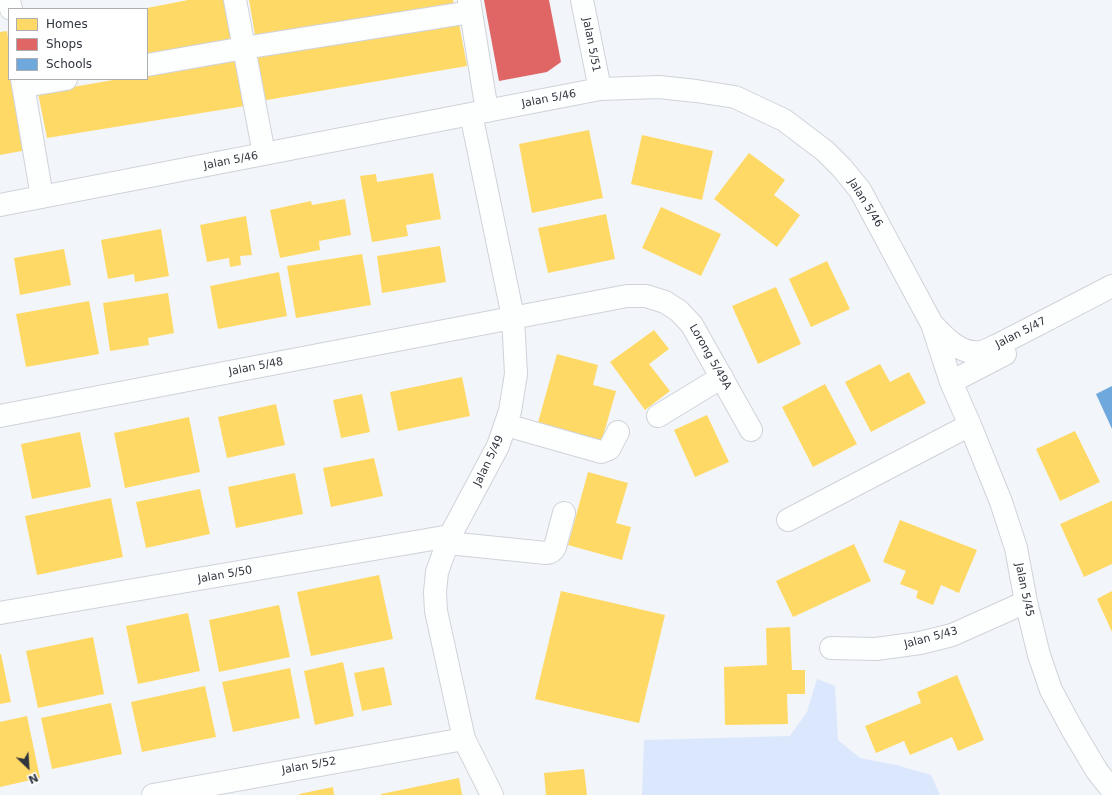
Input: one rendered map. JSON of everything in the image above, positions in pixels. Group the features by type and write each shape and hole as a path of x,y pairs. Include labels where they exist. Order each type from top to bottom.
{"street":[{"path":"235,0 264,154"},
{"name":"Jalan 5/51","path":"582,0 600,89"},
{"path":"148,65 470,6"},
{"name":"Jalan 5/49","path":"470,6 479,113 513,317 516,374 510,411 506,425 498,446 449,540 437,572 435,592 436,611 464,739 492,795"},
{"path":"42,197 23,83 55,80"},
{"name":"Jalan 5/46","path":"0,205 600,89 659,87 734,97 784,120 825,151 842,168 860,190 932,324 951,382"},
{"name":"Jalan 5/47","path":"932,324 951,342 962,349 973,352 982,352 1112,286"},
{"name":"Lorong 5/49A","path":"513,317 627,296 646,296 665,302 680,311 692,325 751,430"},
{"name":"Jalan 5/47","path":"951,382 1112,300"},
{"name":"Jalan 5/48","path":"0,416 513,317"},
{"path":"658,416 722,377"},
{"name":"Jalan 5/45","path":"951,382 1001,502 1016,548 1026,602 1039,655 1051,690 1097,771 1112,790"},
{"path":"506,425 601,452 609,449 618,432"},
{"path":"788,520 970,425"},
{"name":"Jalan 5/50","path":"0,613 449,540 550,553 555,547 564,513"},
{"name":"Jalan 5/43","path":"831,648 876,650 920,643 952,635 1026,602"},
{"name":"Jalan 5/52","path":"153,795 464,739"}],"shaded area":[{"path":"817,679 835,686 838,740 860,758 896,765 931,775 940,795 642,795 644,740 790,736 807,712"}],"building: Homes":[{"path":"188,0 227,0 234,40 148,55 147,8"},
{"path":"249,0 453,0 454,5 255,35"},
{"path":"458,18 467,66 261,101 254,57"},
{"path":"7,31 8,80 15,80 27,150 0,155 0,32"},
{"path":"239,58 245,106 47,138 38,93 113,80 148,80 148,74"},
{"path":"589,130 603,198 532,213 519,144"},
{"path":"642,135 713,151 702,200 631,184"},
{"path":"749,153 785,180 774,195 800,215 777,247 714,199"},
{"path":"433,173 441,219 406,225 408,236 372,242 360,176 376,174 377,182"},
{"path":"345,199 351,235 319,241 320,250 280,258 270,210 311,201 312,205"},
{"path":"661,207 721,234 701,276 642,248"},
{"path":"606,214 615,259 548,273 538,228"},
{"path":"246,216 252,255 240,256 241,265 230,267 229,258 207,262 200,225"},
{"path":"161,229 169,276 135,282 134,274 108,279 101,240"},
{"path":"440,246 446,282 382,293 377,256"},
{"path":"64,249 71,285 20,295 14,258"},
{"path":"362,254 371,305 296,318 287,266"},
{"path":"827,261 850,309 811,327 789,279"},
{"path":"279,272 287,316 218,329 210,286"},
{"path":"776,287 801,344 758,364 732,306"},
{"path":"168,293 174,333 148,338 149,345 110,351 103,303"},
{"path":"89,301 99,354 26,367 16,314"},
{"path":"654,330 669,349 649,364 670,391 645,410 610,362"},
{"path":"557,354 598,365 593,385 616,391 600,447 536,430"},
{"path":"880,364 890,382 909,372 926,403 871,432 845,382"},
{"path":"462,377 470,416 398,431 390,392"},
{"path":"825,384 857,444 813,467 782,407"},
{"path":"362,394 370,432 341,438 333,400"},
{"path":"276,404 285,445 227,458 218,417"},
{"path":"707,415 729,462 695,477 674,430"},
{"path":"189,417 200,472 125,488 114,433"},
{"path":"1075,431 1100,482 1060,501 1036,449"},
{"path":"80,432 91,487 32,499 21,444"},
{"path":"374,458 383,496 331,507 323,468"},
{"path":"588,472 628,483 616,523 631,527 622,560 568,545"},
{"path":"295,473 303,514 236,528 228,487"},
{"path":"200,489 210,534 146,548 136,502"},
{"path":"111,498 123,557 37,575 25,516"},
{"path":"1112,501 1112,564 1084,577 1060,524"},
{"path":"900,520 977,550 959,593 941,585 933,605 916,598 918,591 900,584 906,571 883,562"},
{"path":"854,544 871,581 793,617 776,581"},
{"path":"379,575 393,639 311,656 297,592"},
{"path":"561,591 665,615 639,723 535,699"},
{"path":"1112,591 1112,632 1097,599"},
{"path":"279,605 290,657 219,672 209,620"},
{"path":"188,613 200,671 138,684 126,626"},
{"path":"790,627 792,670 805,670 805,694 787,694 788,724 725,725 724,667 767,665 766,628"},
{"path":"93,637 104,694 38,708 26,651"},
{"path":"0,654 11,702 0,704"},
{"path":"343,662 354,716 315,725 304,671"},
{"path":"384,667 392,705 362,711 354,673"},
{"path":"290,668 300,718 233,732 222,682"},
{"path":"957,675 984,740 958,751 952,737 910,755 904,741 876,753 865,726 921,703 917,692"},
{"path":"205,686 216,737 142,752 131,702"},
{"path":"111,703 122,754 52,769 41,718"},
{"path":"27,716 40,778 0,787 0,722"},
{"path":"584,769 587,795 546,795 544,773"},
{"path":"459,778 462,795 381,795 381,794"},
{"path":"333,787 334,795 299,795 299,794"}],"building: Shops":[{"path":"484,0 549,0 561,62 547,72 499,81"}],"building: Schools":[{"path":"1112,386 1112,429 1096,394"}]}
